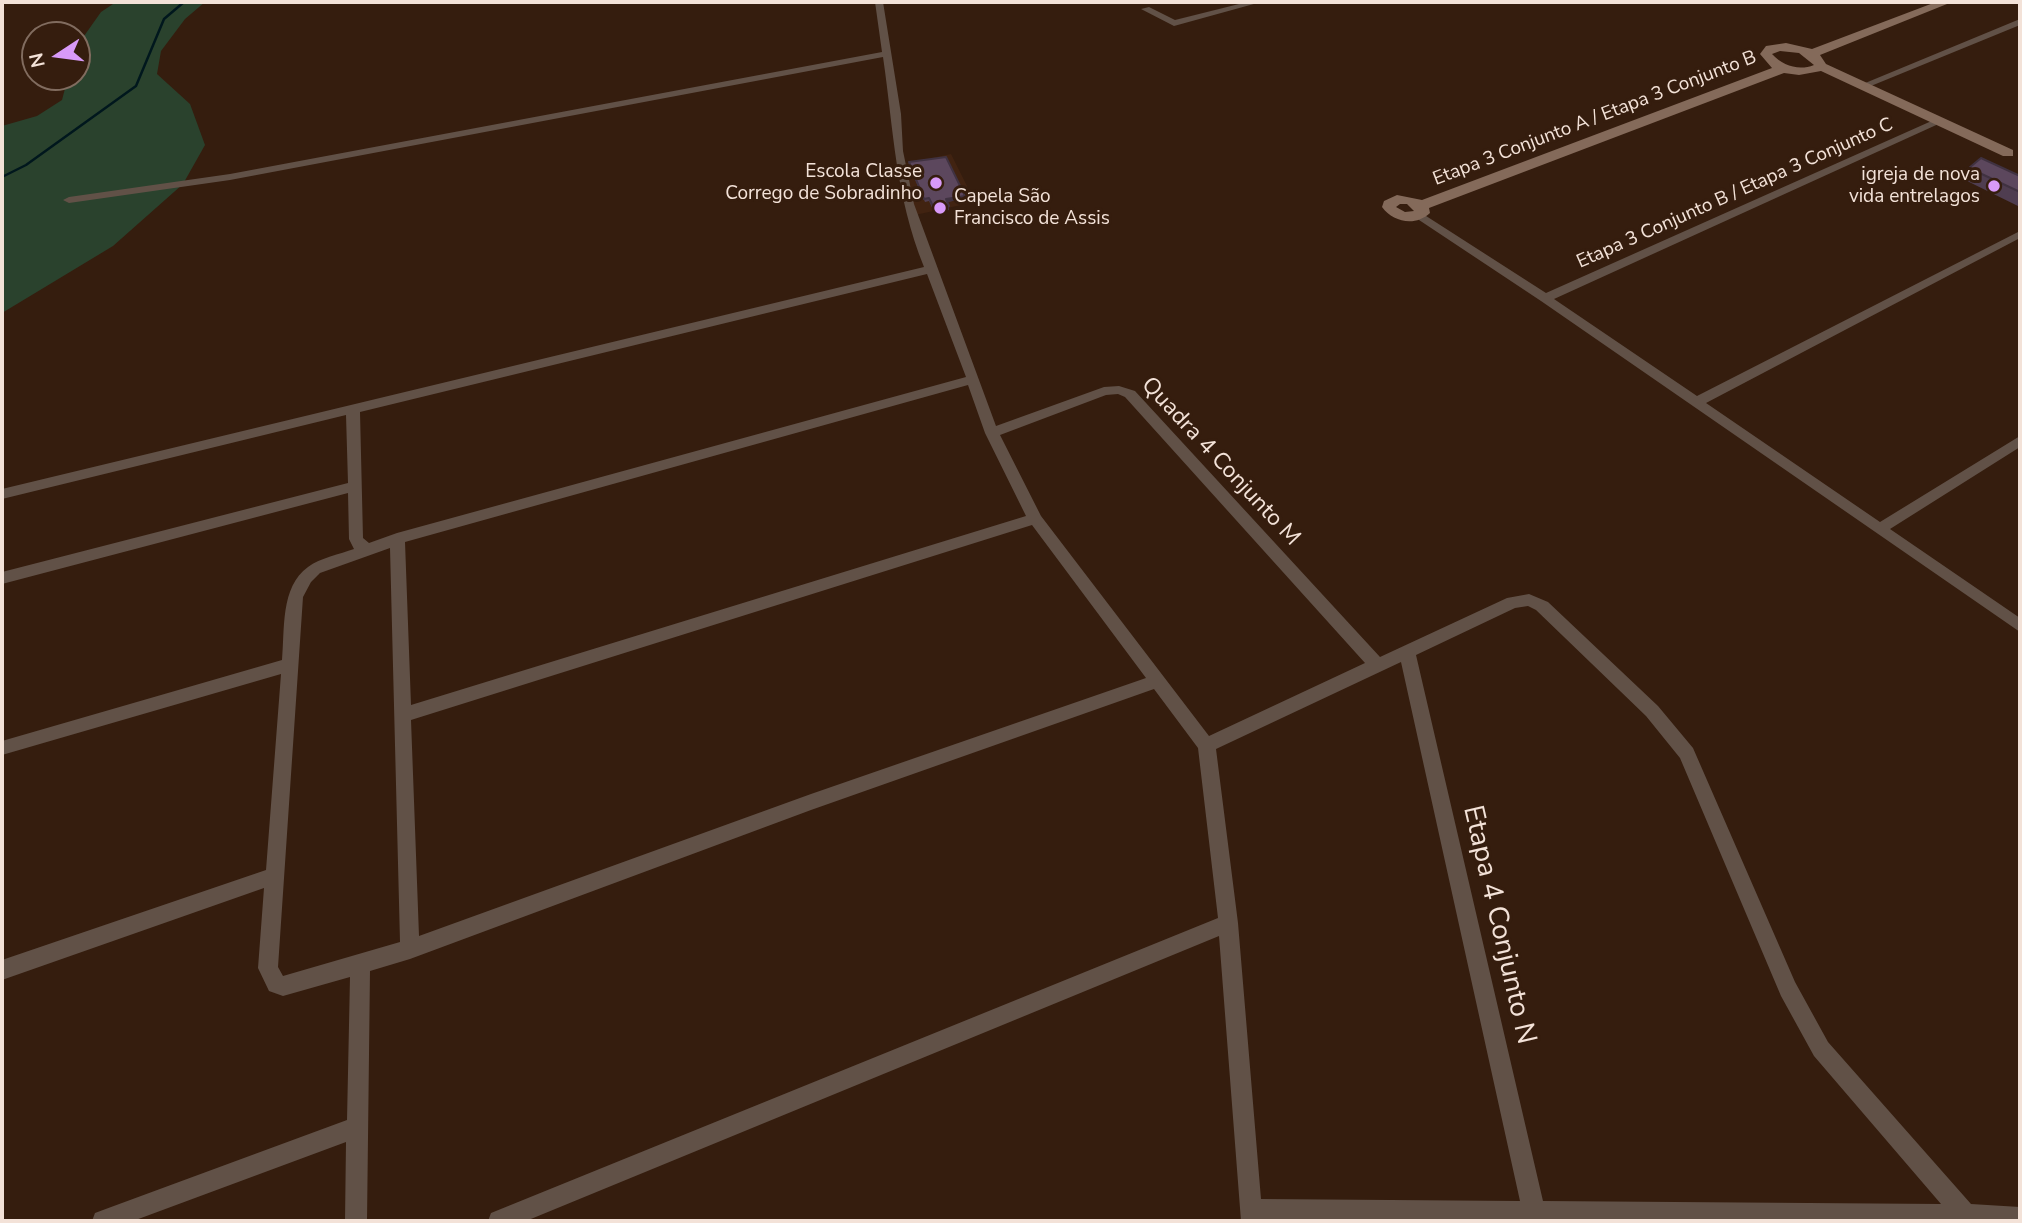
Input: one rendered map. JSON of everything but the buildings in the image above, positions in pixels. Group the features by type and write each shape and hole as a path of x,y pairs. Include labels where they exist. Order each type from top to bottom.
{"street":[{"path":"878,2 896,114 898,151 908,204 992,433 1035,519 1206,745 1228,922 1253,1216 1534,1211 1966,1215 2020,1218"},
{"path":"1146,9 1168,22 1177,23 1257,2"},
{"path":"1811,54 1946,2"},
{"path":"1863,86 2020,22"},
{"path":"1815,68 1819,60 1811,54 1786,47 1768,51 1769,60 1784,68 1815,68 1863,86 1934,124"},
{"path":"69,200 230,177 886,54"},
{"name":"Etapa 3 Conjunto A / Etapa 3 Conjunto B","path":"1420,211 1784,68"},
{"path":"1815,68 2004,156"},
{"name":"Etapa 3 Conjunto B / Etapa 3 Conjunto C","path":"1545,298 1934,124"},
{"path":"1420,211 2020,626"},
{"path":"1695,403 2020,234"},
{"path":"2,494 930,269"},
{"path":"972,380 397,539 321,566 305,578 295,597 288,666 268,968 276,984 284,986 299,983 410,949 811,802 1157,681"},
{"name":"Quadra 4 Conjunto M","path":"992,433 1104,391 1119,390 1130,394 1378,666"},
{"path":"353,409 356,539 361,547 367,548"},
{"path":"1879,529 2020,441"},
{"path":"2,578 355,486"},
{"path":"403,715 1035,519"},
{"path":"397,539 410,949"},
{"path":"1206,745 1513,602 1535,602 1652,711 1687,753 1787,989 1821,1049 1966,1215"},
{"name":"Etapa 4 Conjunto N","path":"1407,652 1534,1211"},
{"path":"2,748 288,666"},
{"path":"2,970 276,875"},
{"path":"499,1221 1228,922"},
{"path":"356,1221 360,964"},
{"path":"103,1221 357,1127"}],"shaded area":[{"name":"Escola Classe Corrego de Sobradinho","path":"951,154 975,202 915,215 903,164"}],"green space":[{"path":"116,2 205,2 185,19 161,51 157,74 190,104 205,145 183,184 113,246 2,313 2,126 37,116 62,100 64,91 91,91 91,26 101,12"}],"waterway":[{"path":"2,177 26,165 136,86 164,19 184,2"}],"place":[{"name":"Escola Classe Corrego de Sobradinho","path":"936,183"},
{"name":"igreja de nova vida entrelagos","path":"1994,186"},
{"name":"Capela São Francisco de Assis","path":"940,208"}]}
